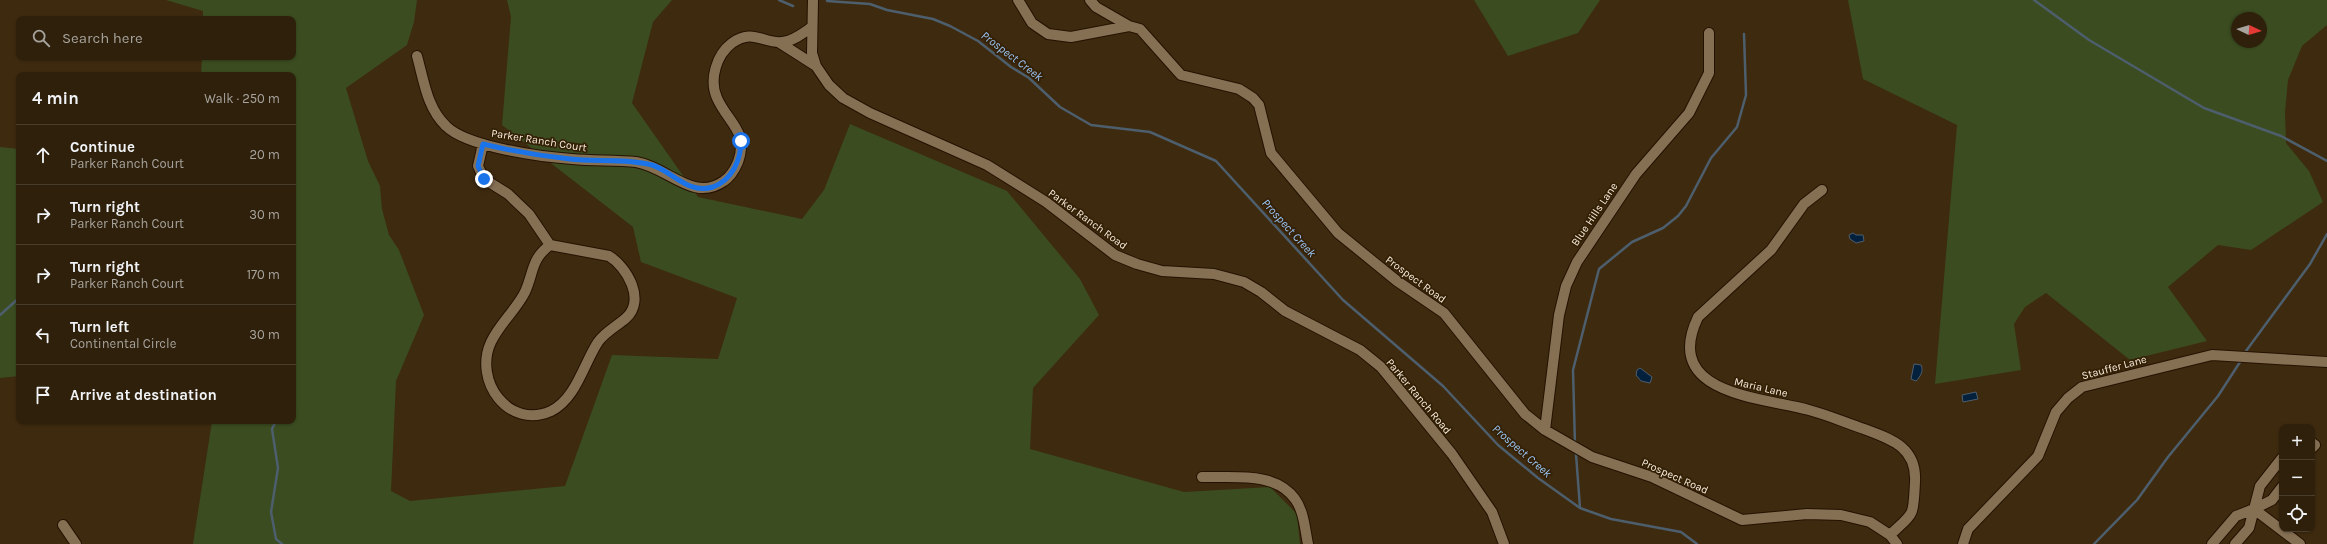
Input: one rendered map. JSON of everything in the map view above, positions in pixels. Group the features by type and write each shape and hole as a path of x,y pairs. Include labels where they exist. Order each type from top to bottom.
{"street":[{"name":"Parker Ranch Road","path":"813,0 812,53 816,66 829,85 843,98 870,113 987,165 1046,202 1115,255 1162,271 1214,274 1244,282 1261,292 1285,311 1360,350 1381,367 1452,454 1492,512 1504,544"},
{"path":"1018,0 1032,23 1048,34 1070,37 1129,26"},
{"name":"Prospect Road","path":"1090,0 1096,7 1129,26 1140,29 1181,75 1239,89 1253,98 1259,106 1271,153 1338,233 1397,281 1444,314 1525,414 1545,430 1592,457 1652,477 1742,520 1807,514 1841,514 1870,522 1890,535 1897,544"},
{"path":"780,43 789,41 812,27"},
{"name":"Blue Hills Lane","path":"1545,430 1559,315 1566,286 1577,262 1636,174 1689,113 1709,73 1709,33"},
{"name":"Parker Ranch Court","path":"417,56 431,107 446,126 465,140 570,159 635,162 653,166 668,173 678,182 703,188 712,187 724,181 735,168 741,152 738,131 717,98 713,78 718,59 731,44 741,38 760,36 780,43"},
{"name":"Parker Ranch Road","path":"780,43 816,66"},
{"path":"483,144 478,166 484,179 519,204 550,245 609,256 626,271 630,280 633,301 630,312 626,318 599,340 564,401 551,411 536,414 505,407 494,392 486,374 486,352 496,331 524,292 534,261 550,245"},
{"name":"Maria Lane","path":"1822,190 1804,204 1771,250 1698,317 1692,330 1691,352 1693,362 1708,380 1726,391 1810,410 1891,439 1907,451 1914,463 1914,511 1908,521 1890,535"},
{"name":"Stauffer Lane","path":"1963,544 1968,529 2038,456 2056,412 2068,398 2082,388 2212,355 2327,362"},
{"path":"2235,544 2249,528 2260,486 2280,460"},
{"path":"1202,477 1266,479 1285,488 1296,500 1302,515 1308,544"},
{"path":"2212,544 2236,516 2272,500 2279,491"},
{"path":"2254,509 2300,544"},
{"path":"64,526 76,544"}],"green space":[{"path":"166,0 417,0 414,22 407,45 346,88 368,161 380,186 382,209 389,235 399,250 424,315 396,381 391,491 410,501 565,486 612,355 718,359 737,298 641,262 633,227 502,125 511,17 507,0 672,0 653,22 632,103 698,197 802,219 824,190 850,124 1007,191 1080,279 1099,315 1033,388 1030,449 1184,492 1270,487 1297,514 1300,544 193,544 212,424 296,424 296,72 201,72 202,60 296,60 296,16 203,16 203,11"},
{"path":"1474,0 1600,0 1578,33 1508,56"},
{"path":"1848,0 2327,0 2327,25 2302,46 2288,80 2285,112 2286,143 2309,171 2323,202 2251,250 2218,245 2168,287 2207,341 2130,360 2046,293 2025,307 2014,324 2021,370 1935,384 1957,125 1863,79"},
{"path":"0,147 16,149 16,376 0,378"}],"water":[{"path":"1853,233 1856,235 1863,235 1864,241 1856,243 1850,239 1849,235"},
{"path":"1914,364 1921,365 1922,367 1921,374 1916,381 1911,379"},
{"path":"1640,368 1652,377 1650,383 1641,381 1636,375 1637,370"},
{"path":"1976,392 1978,399 1963,402 1962,395"}],"waterway":[{"name":"Prospect Creek","path":"779,0 793,6"},
{"path":"2034,0 2089,40 2204,108 2281,136 2327,161"},
{"name":"Prospect Creek","path":"827,1 870,4 887,10 933,19 978,41 1011,67 1029,78 1060,107 1091,125 1150,132 1216,161 1343,300 1443,386 1498,445 1538,478 1580,508 1611,519 1681,532 1697,544"},
{"path":"1575,445 1573,370 1599,269 1632,242 1663,228 1678,216 1686,206 1711,158 1737,127 1746,95 1744,34"},
{"path":"2246,351 2310,264 2327,234"},
{"path":"0,315 16,301"},
{"path":"2094,544 2137,500 2168,457 2218,396 2242,359"},
{"path":"274,424 272,429 278,468 271,512 276,539 282,544"},
{"path":"1576,454 1580,508"}],"route":[{"path":"484,179 478,166 483,144 570,159 635,162 653,166 668,173 678,182 695,187 712,187 724,181 735,168 741,152 741,141"}]}
